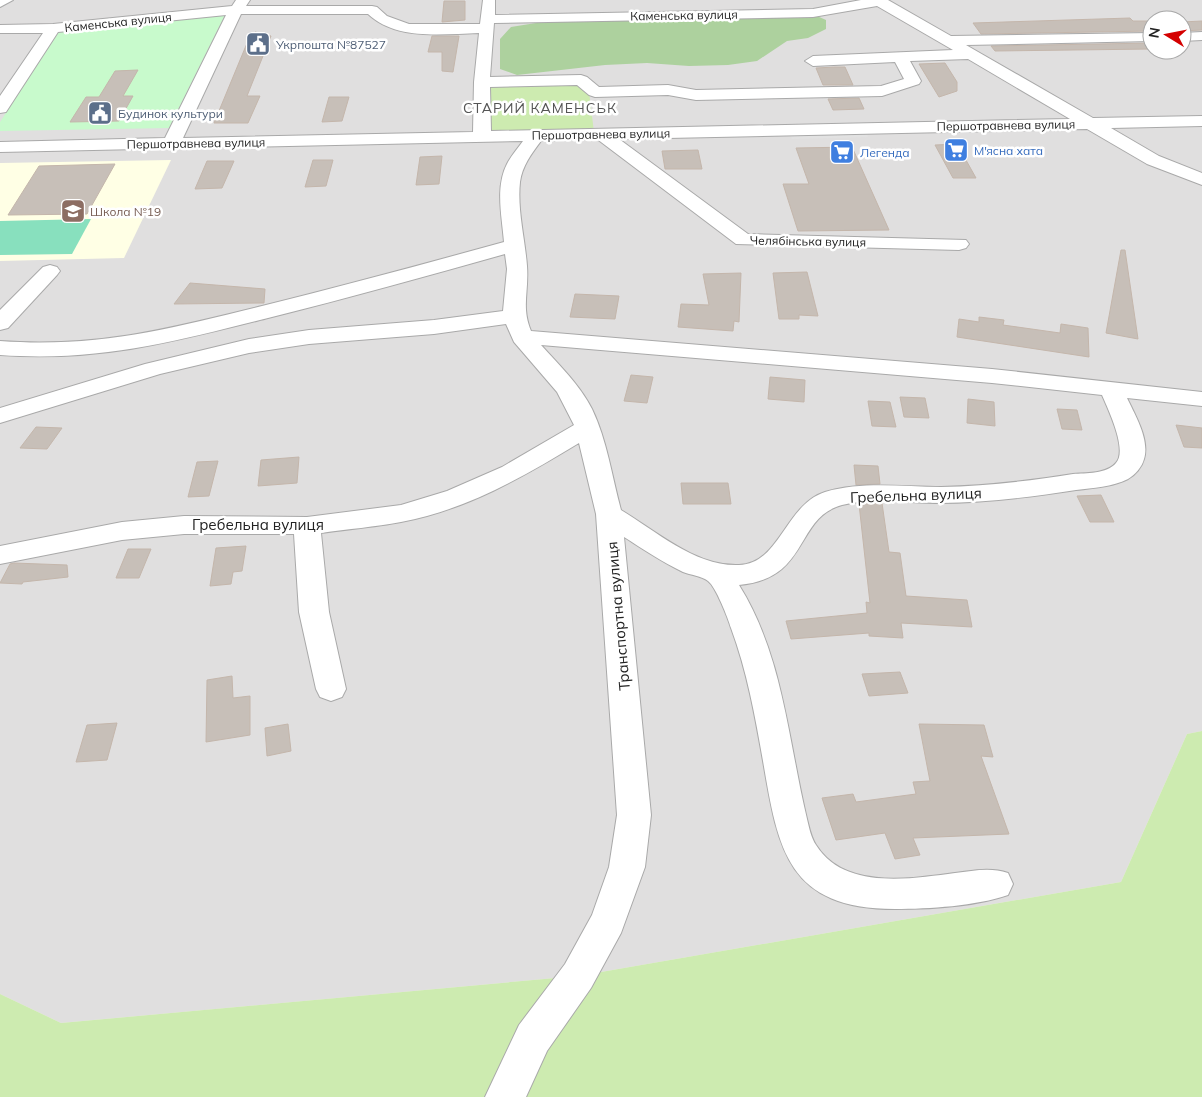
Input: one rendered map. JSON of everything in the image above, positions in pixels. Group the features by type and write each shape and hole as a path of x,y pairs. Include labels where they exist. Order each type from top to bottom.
{"street":[{"path":"0,3 6,0"},
{"path":"482,137 482,82 489,0"},
{"path":"879,1 1153,160 1202,179"},
{"name":"Каменська вулиця","path":"0,29 54,28 239,5 373,5 378,18 400,27 813,13 879,1"},
{"path":"171,144 239,5"},
{"path":"0,108 54,28"},
{"path":"947,41 1142,37"},
{"path":"813,61 971,54"},
{"path":"595,92 668,90 696,95 882,91 913,81 900,57"},
{"path":"482,82 581,80 595,92 599,120"},
{"name":"Першотравнева вулиця","path":"0,147 535,136 599,120 1090,123 1202,121"},
{"name":"Челябінська вулиця","path":"599,120 743,240 960,244"},
{"path":"518,327 517,269 510,197 511,180 516,164 535,136"},
{"path":"0,348 30,351 88,350 150,341 338,294 514,245"},
{"path":"0,323 50,271"},
{"path":"0,416 153,369 249,346 309,337 434,327 518,327 1202,398"},
{"name":"Транспортна вулиця","path":"505,1097 533,1038 595,949 619,894 632,840 634,790 609,514 588,427 579,408 567,390 518,327"},
{"name":"Гребельна вулиця","path":"609,514 694,565 718,574 743,575 765,570 782,555 810,511 830,499 854,495 974,494 1030,490 1095,480 1118,473 1129,465 1133,454 1129,434 1112,390"},
{"name":"Гребельна вулиця","path":"0,555 122,531 184,524 307,526 402,513 456,497 512,473 588,427"},
{"path":"307,526 314,612 331,689"},
{"path":"718,574 730,591 747,627 764,684 789,814 800,850 820,873 850,889 894,894 994,884"}],"shaded area":[{"path":"0,0 1202,0 1202,731 1187,734 1121,882 578,976 61,1023 0,994"},
{"path":"864,128 868,137 792,139 789,130"},
{"name":"Школа №19","path":"171,160 124,258 0,261 0,163"}],"green space":[{"path":"226,13 169,128 0,131 0,122 60,30"},
{"path":"817,16 826,20 826,29 808,38 787,41 757,61 728,65 689,66 647,63 605,65 517,75 500,69 500,39 511,27 542,22"},
{"path":"577,83 589,92 594,132 489,134 488,85"},
{"path":"91,219 72,254 0,255 0,221"},
{"path":"1202,731 1202,1097 0,1097 0,994 61,1023 578,976 1121,882 1187,734"}],"building":[{"path":"444,1 465,1 465,20 442,22"},
{"path":"1130,18 1133,21 1142,21 1142,31 981,34 973,23"},
{"path":"1202,21 1202,30 1192,30 1192,22"},
{"path":"255,32 271,36 247,96 260,96 248,123 214,123 250,36 253,36"},
{"path":"432,36 459,36 453,72 442,71 442,52 428,52"},
{"path":"1142,43 1142,49 995,51 991,46"},
{"path":"945,63 957,82 957,91 939,97 919,64"},
{"path":"845,67 853,85 823,85 816,68"},
{"path":"138,70 123,96 133,96 119,121 70,122 86,97 99,97 115,71"},
{"path":"329,97 349,97 342,121 322,122"},
{"path":"859,98 864,109 833,110 828,99"},
{"path":"957,144 976,178 953,178 935,145"},
{"path":"852,147 889,230 798,231 783,184 809,184 796,148"},
{"path":"698,150 702,169 665,169 662,151"},
{"path":"442,156 439,184 416,185 420,157"},
{"path":"313,160 333,160 326,186 305,187"},
{"path":"207,161 234,161 222,188 195,189"},
{"path":"115,164 87,214 8,215 39,166"},
{"path":"1121,250 1125,250 1138,339 1106,333"},
{"path":"807,272 818,316 799,315 799,319 779,319 773,273"},
{"path":"741,273 739,322 734,321 733,331 678,327 681,304 709,305 703,274"},
{"path":"190,283 265,289 264,303 174,304"},
{"path":"575,294 619,296 615,319 570,317"},
{"path":"979,317 1004,320 1003,325 1060,333 1061,324 1088,328 1089,357 957,337 959,319 979,322"},
{"path":"631,375 653,377 647,403 624,401"},
{"path":"770,377 805,380 804,402 768,399"},
{"path":"900,397 925,398 929,418 904,417"},
{"path":"968,399 994,402 995,426 967,423"},
{"path":"868,401 890,402 896,427 872,426"},
{"path":"1057,409 1077,410 1082,430 1062,429"},
{"path":"1176,425 1202,428 1202,448 1184,447"},
{"path":"36,427 62,428 47,449 20,448"},
{"path":"299,457 297,483 258,486 261,460"},
{"path":"218,461 209,496 188,497 197,462"},
{"path":"854,465 878,466 880,484 856,485"},
{"path":"681,483 728,483 731,504 683,504"},
{"path":"1101,495 1114,522 1090,522 1077,496"},
{"path":"882,503 889,552 900,553 906,596 967,600 972,627 901,623 903,638 869,636 869,633 791,639 786,621 867,613 866,602 870,603 859,504"},
{"path":"246,546 242,571 233,572 231,584 210,586 216,548"},
{"path":"128,549 151,549 139,578 116,578"},
{"path":"10,564 67,565 68,577 23,582 22,584 0,583"},
{"path":"900,672 908,693 869,696 862,674"},
{"path":"232,676 233,698 250,696 250,735 206,742 207,680"},
{"path":"117,723 107,760 76,762 87,725"},
{"path":"288,724 291,751 267,756 265,728"},
{"path":"919,724 984,725 993,757 981,756 1009,834 913,838 920,855 895,859 885,833 836,840 822,798 853,794 856,802 916,794 913,782 930,781"}],"place":[{"name":"Укрпошта №87527","path":"258,44"},
{"name":"Будинок культури","path":"100,113"},
{"name":"М'ясна хата","path":"956,150"},
{"name":"Легенда","path":"842,152"},
{"name":"Школа №19","path":"73,211"}],"district":[{"name":"СТАРИЙ КАМЕНСЬК","path":"540,108"}]}
